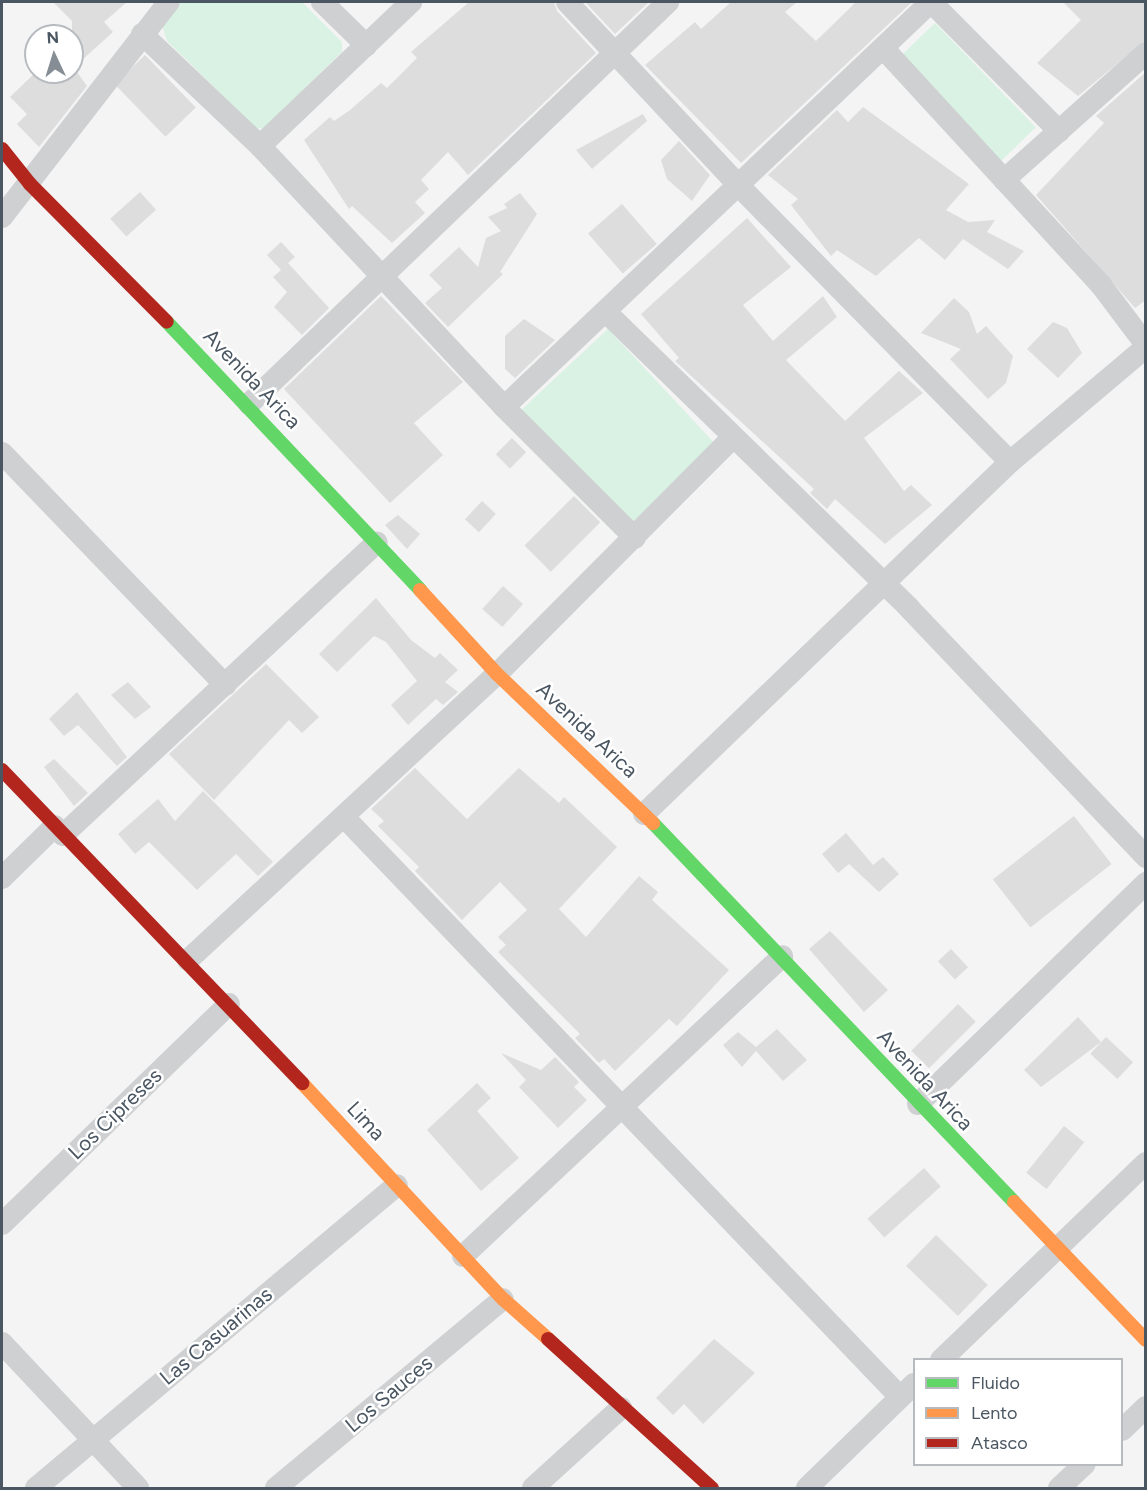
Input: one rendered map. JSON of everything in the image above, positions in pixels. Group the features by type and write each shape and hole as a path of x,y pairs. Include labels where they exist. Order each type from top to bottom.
{"street":[{"path":"2,217 30,184 142,34 169,2"},
{"path":"322,2 366,45"},
{"path":"260,146 411,2"},
{"path":"567,2 738,185 1010,462"},
{"path":"249,404 668,2"},
{"path":"504,407 607,313 931,2 1059,131"},
{"path":"142,34 260,146 504,407 635,538"},
{"path":"644,814 1010,462 1146,346 1101,285 884,49"},
{"path":"1004,180 1146,53"},
{"name":"Avenida Arica","path":"2,149 30,184 249,404 497,674 644,814 782,956 918,1104 1146,1340"},
{"path":"607,313 882,585 1146,857"},
{"path":"188,960 345,818 497,674 635,538 732,438"},
{"path":"2,453 225,685"},
{"path":"2,878 225,685 377,542"},
{"name":"Lima","path":"2,770 59,831 188,960 503,1299 712,1488"},
{"path":"345,818 621,1107 907,1391 807,1488"},
{"path":"918,1104 1146,883"},
{"path":"463,1256 782,956"},
{"name":"Los Cipreses","path":"2,1224 229,1004"},
{"path":"942,1358 1059,1251 1146,1162"},
{"name":"Las Casuarinas","path":"36,1488 397,1185"},
{"name":"Los Sauces","path":"276,1488 503,1299"},
{"path":"2,1343 138,1488"},
{"path":"1123,1429 1146,1407"},
{"path":"533,1488 621,1408"},
{"path":"1059,1488 1082,1466"}],"green space":[{"path":"181,2 302,2 342,42 342,52 264,128 257,129 167,41 162,25"},
{"path":"935,23 1036,127 988,173 888,69"},
{"path":"608,329 717,446 631,526 522,409"}],"building":[{"path":"53,2 127,2 104,22 113,32 84,58 84,24 72,24 72,21"},
{"path":"469,2 554,2 557,11 596,53 468,175 448,152 421,180 429,189 415,202 425,213 392,243 352,206 349,209 304,140 330,117 334,121 350,110 381,83 387,88 417,58 411,52"},
{"path":"585,2 649,2 615,34"},
{"path":"731,2 797,2 785,12 816,41 856,2 912,2 741,163 645,65 695,22 701,29"},
{"path":"1063,2 1146,2 1146,40 1078,96 1037,63 1081,20"},
{"path":"145,55 196,108 165,137 115,84"},
{"path":"1146,72 1146,300 1135,308 1036,195 1104,123 1096,116"},
{"path":"84,82 87,86 39,147 17,124 27,114 10,97 24,84 84,84"},
{"path":"863,107 969,184 946,210 968,222 995,220 987,232 1024,251 1008,269 963,239 945,260 919,238 876,276 837,250 831,256 791,205 798,199 768,175 837,110 848,122"},
{"path":"643,114 647,121 592,169 576,150"},
{"path":"679,141 710,175 692,201 667,179 661,160"},
{"path":"140,192 156,210 126,237 110,219"},
{"path":"520,193 537,214 500,272 503,274 448,327 425,303 442,288 429,275 459,247 478,267 486,238 501,231 488,217 507,208 504,204"},
{"path":"622,204 657,244 623,274 588,234"},
{"path":"747,218 791,267 743,305 773,341 823,296 837,317 786,360 845,421 899,371 923,393 864,438 904,491 911,485 932,505 885,544 835,499 827,509 810,493 814,489 675,361 679,358 641,314"},
{"path":"281,242 295,257 288,263 329,308 302,335 274,307 287,292 273,277 281,270 267,255"},
{"path":"381,296 463,382 414,423 443,455 390,503 284,389"},
{"path":"954,298 969,312 977,334 986,326 1013,356 1006,383 988,399 950,359 961,349 921,333"},
{"path":"524,319 555,340 515,378 505,369 505,336"},
{"path":"1053,322 1067,328 1082,353 1058,378 1027,349"},
{"path":"512,438 526,452 510,468 496,454"},
{"path":"574,496 600,522 551,572 525,545"},
{"path":"482,501 496,514 479,532 465,519"},
{"path":"398,515 420,534 407,549 385,525"},
{"path":"503,586 523,604 502,627 482,609"},
{"path":"376,598 411,640 435,658 440,653 458,670 445,682 458,692 443,705 436,699 408,725 391,705 417,681 386,642 374,636 337,672 319,654"},
{"path":"266,664 319,717 302,733 289,720 214,800 169,754"},
{"path":"128,682 151,707 135,719 111,695"},
{"path":"77,692 127,757 117,766 78,725 64,736 49,719"},
{"path":"54,759 88,793 74,806 44,767"},
{"path":"415,768 467,819 519,768 559,803 564,797 617,847 559,909 586,937 639,876 658,892 652,900 729,970 677,1026 669,1019 615,1071 604,1059 599,1063 575,1038 580,1034 498,952 506,945 498,937 527,910 500,882 462,920 415,871 419,867 378,826 384,821 371,809"},
{"path":"203,791 273,862 258,876 236,854 197,890 149,842 135,854 118,834 158,799 175,821"},
{"path":"1074,816 1112,864 1030,927 993,879"},
{"path":"846,833 873,865 883,857 899,874 879,892 849,864 838,873 822,854"},
{"path":"830,931 888,990 864,1012 809,949"},
{"path":"951,949 968,967 955,980 938,961"},
{"path":"958,1004 976,1022 929,1068 911,1051"},
{"path":"1078,1017 1101,1042 1041,1087 1024,1070"},
{"path":"777,1029 807,1060 783,1081 756,1051 742,1067 723,1045 738,1032 756,1047"},
{"path":"1106,1037 1133,1062 1117,1079 1090,1054"},
{"path":"501,1053 541,1070 555,1057 579,1082 574,1087 587,1100 558,1128 519,1087 526,1080"},
{"path":"477,1083 491,1098 477,1111 519,1158 481,1191 427,1130"},
{"path":"1064,1126 1084,1142 1046,1189 1026,1173"},
{"path":"924,1168 941,1187 884,1237 868,1219"},
{"path":"936,1235 988,1285 958,1316 906,1266"},
{"path":"714,1339 755,1373 703,1424 684,1404 673,1415 656,1398"}],"traffic: fast":[{"path":"167,322 420,590"},
{"path":"653,823 1014,1202"}],"traffic: slow":[{"path":"420,590 497,674 653,823"},
{"path":"302,1083 503,1299 548,1339"},
{"path":"1014,1202 1146,1340"}],"traffic: jam":[{"path":"2,149 30,184 167,322"},
{"path":"2,770 302,1083"},
{"path":"548,1339 712,1488"}]}
